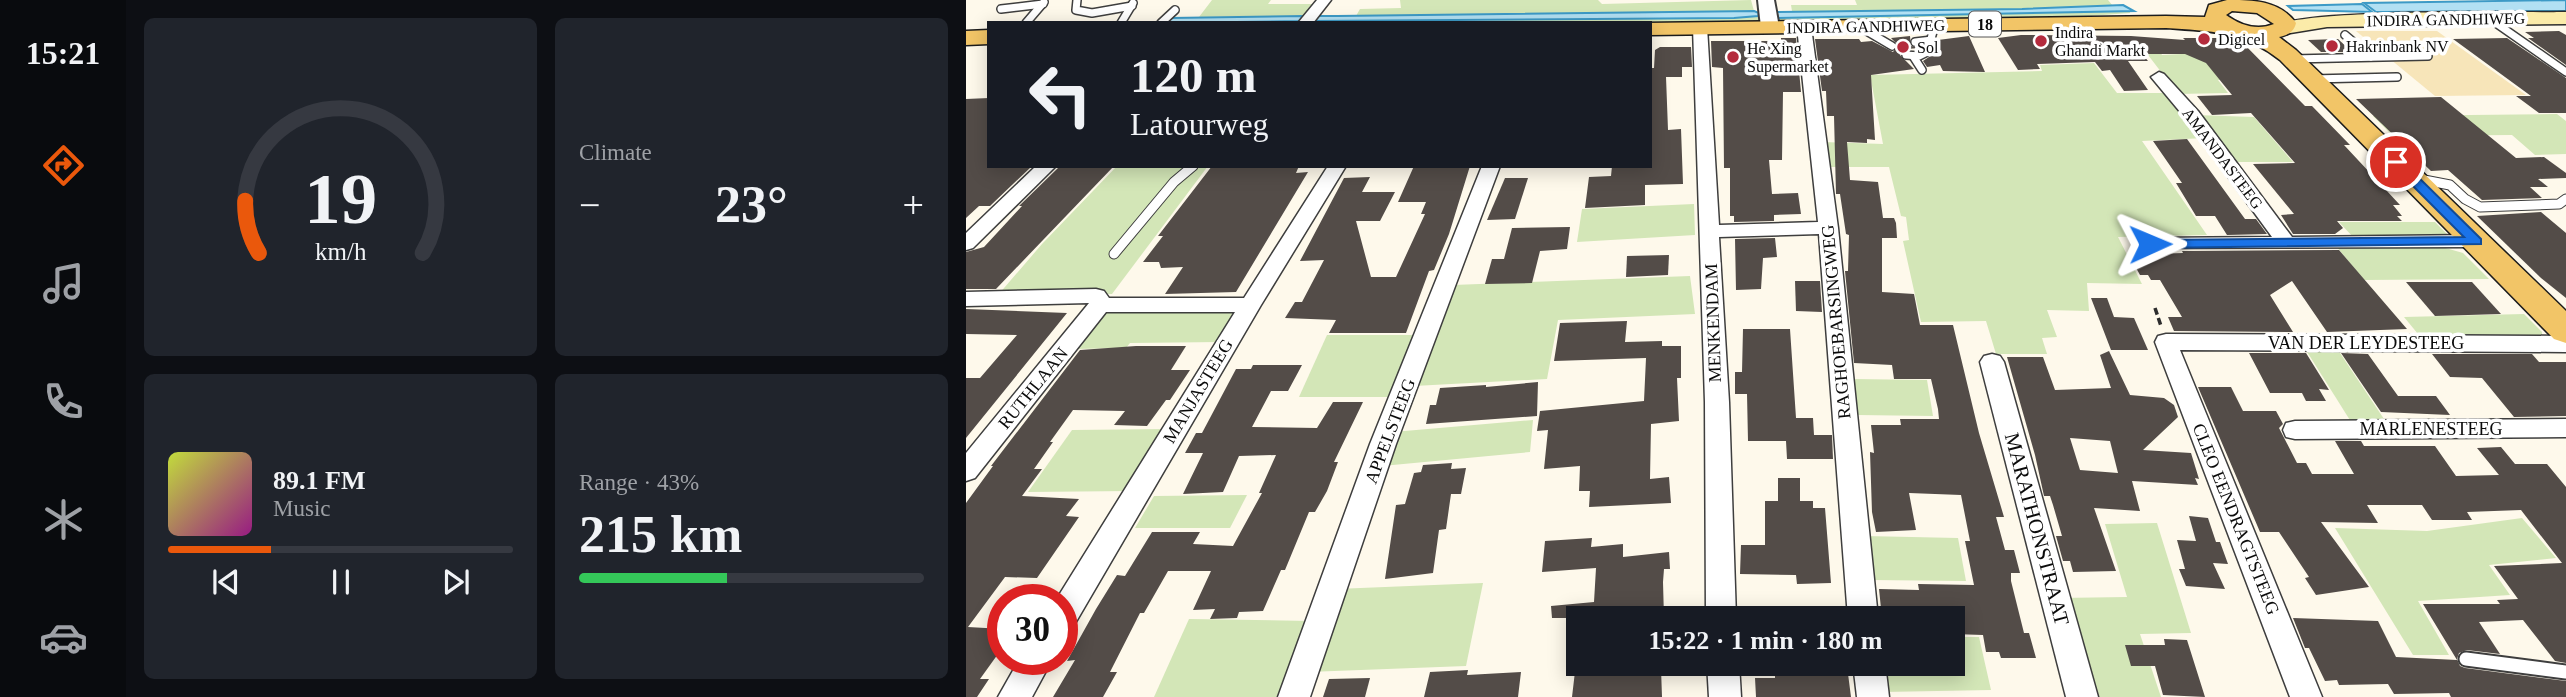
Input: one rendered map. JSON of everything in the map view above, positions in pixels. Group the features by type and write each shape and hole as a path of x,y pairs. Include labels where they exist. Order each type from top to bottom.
{"main road":[{"path":"2123,22 2243,5 2283,38 2413,179 2566,331"},
{"name":"INDIRA GANDHIWEG","path":"1652,28 1700,27 1768,14 1804,27 1858,26 1932,37 2123,22 2166,22 2217,9"},
{"path":"2217,9 2249,32 2273,43 2283,38"},
{"name":"INDIRA GANDHIWEG","path":"2283,38 2293,24 2327,20 2566,18"},
{"path":"2123,22 2209,27 2236,32 2264,43 2283,38"},
{"path":"966,37 987,37"}],"street":[{"path":"1307,21 1324,0"},
{"name":"MENKENDAM","path":"1700,27 1717,402 1721,606"},
{"name":"RAGHOEBARSINGWEG","path":"1804,27 1828,228 1862,606"},
{"name":"AMANDASTEEG","path":"2159,77 2192,115 2286,242"},
{"path":"966,244 1045,168"},
{"name":"MANJASTEEG","path":"1078,590 1336,168"},
{"name":"APPELSTEEG","path":"1294,697 1383,444 1490,168"},
{"path":"1709,231 1828,228"},
{"path":"2150,244 2476,242"},
{"path":"966,299 1096,296 1100,305 1250,305"},
{"name":"RUTHLAAN","path":"966,471 1100,305"},
{"name":"VAN DER LEYDESTEEG","path":"2166,342 2566,344"},
{"name":"CLEO EENDRAGTSTEEG","path":"2166,342 2306,697"},
{"name":"MARATHONSTRAAT","path":"1992,362 2082,697"},
{"name":"MARLENESTEEG","path":"2295,430 2566,428"},
{"path":"1014,697 1028,675"},
{"path":"1724,676 1725,697"},
{"path":"1871,676 1873,697"}],"lane":[{"path":"1077,0 1076,10 1085,13 1133,3"},
{"path":"1001,9 1044,2"},
{"path":"1028,21 1044,2"},
{"path":"1123,21 1133,3"},
{"path":"1163,21 1172,13"},
{"path":"2490,19 2566,72"},
{"path":"1858,26 1892,45"},
{"path":"2345,34 2371,57"},
{"path":"1917,45 1932,37"},
{"path":"1922,70 1910,55 1924,54 1932,37"},
{"path":"2283,38 2371,57 2428,56"},
{"path":"2283,38 2397,77"},
{"path":"1114,254 1174,182 1191,168"},
{"path":"2413,179 2450,185 2465,199 2480,207 2559,204 2566,199"},
{"path":"2466,659 2566,672"}],"green space":[{"path":"1212,0 1271,0 1268,4 1312,4 1303,16 1199,17"},
{"path":"1400,0 1598,0 1602,4 1751,0 1754,11 1356,16 1360,9 1401,8"},
{"path":"1855,0 2108,0 2113,6 1950,11 1792,11 1791,5 1857,5"},
{"path":"2130,11 2049,19 1775,20 1776,18"},
{"path":"1760,16 1761,20 1757,22 1440,21"},
{"path":"2135,38 2152,38 2162,55 2221,52 2246,79 2218,80 2228,93 2178,94"},
{"path":"2094,63 2117,93 2165,93 2205,138 2142,141 2207,235 2118,237 2142,284 2087,283 2089,311 2047,310 2057,337 2042,338 2047,354 1996,354 1986,321 1921,322 1903,241 1909,240 1906,217 1901,216 1889,167 1826,167 1823,142 1883,144 1870,75 2042,71 2040,65"},
{"path":"2557,114 2566,121 2566,154 2535,155 2512,135 2393,136 2373,116"},
{"path":"2196,115 2254,117 2293,162 2230,162"},
{"path":"1115,168 1206,168 1112,294 1052,295 992,302 1042,244"},
{"path":"1694,204 1695,235 1577,242 1582,209"},
{"path":"2339,222 2435,222 2448,235 2446,238 2354,238"},
{"path":"2336,246 2442,247 2463,253 2489,279 2364,280"},
{"path":"1690,276 1695,314 1558,320 1547,379 1414,386 1453,285"},
{"path":"1114,310 1238,310 1221,342 1130,343 1126,348 1075,349 1105,313"},
{"path":"2524,314 2542,332 2542,337 2423,340 2404,317"},
{"path":"1327,335 1420,335 1394,397 1299,397"},
{"path":"2304,347 2336,347 2388,425 2353,425"},
{"path":"1854,379 1927,380 1933,416 1857,415"},
{"path":"1533,420 1530,452 1382,466 1393,432"},
{"path":"1169,429 1131,491 1028,492 1072,430"},
{"path":"1247,495 1230,528 1135,528 1154,496"},
{"path":"2522,518 2556,558 2489,565 2510,595 2418,601 2449,655 2413,655 2335,528 2427,531"},
{"path":"2157,523 2191,633 2140,634 2161,697 2088,697 2059,598 2127,597 2105,524"},
{"path":"1865,536 1958,538 1966,581 1870,580"},
{"path":"1483,583 1466,666 1308,672 1336,589"},
{"path":"1189,619 1310,621 1284,697 1154,697"},
{"path":"1965,637 1979,637 1991,690 1883,692 1881,676 1965,676"}],"sand":[{"path":"2356,31 2437,31 2526,95 2435,96"}],"water":[{"path":"2566,0 2566,11 2376,12 2364,3"},
{"path":"2362,4 2372,12 2293,10 2288,6"},
{"path":"2123,5 2134,11 1776,18 1775,12 2022,9"},
{"path":"1759,13 1758,16 1734,18 1314,21 1319,16"},
{"path":"1303,16 1299,21 1167,21 1171,18"}],"building":[{"path":"2559,31 2566,35 2566,65 2528,38 2534,38 2525,32"},
{"path":"2021,35 2131,36 2185,40 2183,38 2226,38 2241,41 2305,106 2312,106 2350,145 2344,145 2400,205 2393,205 2402,216 2397,216 2402,221 2337,221 2343,228 2335,234 2293,234 2281,215 2294,214 2253,164 2295,163 2251,113 2212,115 2197,96 2232,95 2206,63 2185,54 2142,54 2148,61 2128,61 2148,90 2124,91 2110,70 2102,71 2095,62 2037,64 2040,69 2018,70 1998,38"},
{"path":"1910,36 1911,46 1922,48 1904,49 1900,55 1914,69 1871,75 1875,140 1867,139 1867,143 1847,142 1850,180 1878,182 1883,218 1894,218 1896,223 1897,238 1882,238 1882,292 1914,294 1920,325 1953,325 1979,433 2004,517 1996,517 2005,550 2014,550 2020,573 2011,573 2011,581 2024,633 2029,633 2036,658 2001,658 1999,652 1986,652 1983,635 1965,634 1965,606 1881,606 1879,589 1919,590 1918,584 1974,585 1965,541 1970,541 1961,495 1909,493 1916,530 1876,532 1872,512 1870,452 1874,453 1871,425 1901,425 1900,419 1939,419 1938,409 1931,379 1894,379 1892,365 1854,363 1845,271 1848,271 1849,235 1846,234 1840,194 1836,194 1834,116 1827,116 1826,91 1822,91 1815,39 1872,41 1893,52 1898,45 1891,38"},
{"path":"1969,36 1985,72 1943,71 1940,65 1927,67 1923,61 1932,55 1938,40"},
{"path":"1781,38 1796,38 1801,92 1783,92 1782,160 1769,160 1772,194 1798,193 1801,214 1774,215 1774,221 1734,222 1734,216 1730,216 1730,168 1724,168 1723,68 1712,67 1711,41 1781,41"},
{"path":"2507,38 2566,78 2566,113 2539,113 2516,96 2531,96 2453,39"},
{"name":"Hakrinbank NV","path":"2338,39 2352,52 2321,52 2308,40"},
{"path":"1660,47 1691,47 1692,67 1682,67 1682,77 1666,77 1668,130 1681,129 1683,184 1645,185 1645,205 1585,208 1589,177 1611,176 1612,168 1652,168 1652,68 1655,50"},
{"path":"2441,97 2516,158 2544,157 2566,173 2566,178 2538,179 2548,187 2530,187 2542,198 2482,200 2448,170 2431,171 2356,99"},
{"path":"987,98 987,168 1030,168 990,206 979,206 966,218 966,99"},
{"path":"2187,139 2245,219 2256,219 2267,234 2227,235 2215,216 2196,216 2176,183 2182,183 2153,141"},
{"path":"1058,168 1112,168 996,289 966,289 966,252 984,247 1022,206 1019,206"},
{"path":"1210,168 1298,168 1296,173 1308,172 1236,292 1165,294 1183,267 1161,268 1159,262 1143,262 1163,236 1158,236"},
{"path":"1413,168 1469,168 1449,234 1434,270 1429,271 1406,333 1329,333 1336,320 1285,318 1295,302 1302,302 1324,260 1300,261 1344,178 1370,177 1362,192 1395,192 1380,221 1356,221 1371,277 1396,277 1425,214 1421,214 1426,202 1398,202"},
{"path":"1505,178 1528,178 1515,219 1487,220"},
{"path":"2541,212 2566,233 2566,298 2541,278 2477,216"},
{"path":"1570,227 1567,249 1540,251 1532,283 1485,284 1492,259 1504,259 1512,228"},
{"path":"1775,238 1777,257 1763,258 1761,289 1736,290 1735,239"},
{"path":"2339,250 2407,329 2327,332 2292,281 2270,295 2293,332 2174,331 2168,317 2182,317 2160,280 2151,280 2148,275 2140,275 2129,255 2183,253 2182,251"},
{"path":"1669,255 1668,275 1626,277 1627,256"},
{"path":"1795,281 1820,281 1822,312 1796,311"},
{"path":"2406,282 2472,282 2501,314 2435,316"},
{"path":"2091,298 2107,298 2114,317 2134,318 2148,350 2111,350"},
{"path":"966,309 1067,313 966,438 966,378 980,378 1017,335 966,334"},
{"path":"1627,321 1625,342 1662,341 1662,346 1681,346 1681,378 1677,378 1679,421 1651,424 1650,479 1669,477 1671,503 1589,507 1590,491 1579,491 1580,466 1544,469 1548,430 1537,431 1540,411 1644,401 1646,358 1554,361 1560,323"},
{"path":"1743,329 1790,329 1796,418 1813,418 1814,435 1832,435 1833,459 1787,459 1786,441 1748,441 1747,394 1735,394 1735,372 1742,372"},
{"path":"1186,346 1171,370 1190,370 1170,400 1166,400 1147,426 1114,425 1125,411 1073,410 1050,442 1053,442 1034,469 1042,469 1022,496 1079,499 1066,516 1079,517 1037,578 1005,577 1000,584 987,584 987,601 968,627 987,628 987,669 980,679 989,679 977,697 966,697 966,503 1080,350"},
{"path":"2109,351 2130,395 2164,398 2174,405 2178,417 2143,450 2191,453 2199,479 2195,478 2198,485 2132,481 2140,511 2094,508 2116,571 2073,572 2070,561 2063,561 2056,536 2062,536 2050,496 2044,496 2007,357 2043,357 2055,390 2111,388 2100,355","holes":["2070,438 2110,441 2118,473 2080,470"]},
{"path":"2249,353 2306,353 2329,390 2319,389 2326,401 2306,401 2302,393 2270,393"},
{"path":"2341,353 2368,354 2398,396 2436,396 2450,415 2381,412"},
{"path":"2432,354 2532,354 2539,362 2566,362 2566,416 2514,417 2482,378 2450,377"},
{"path":"1253,365 1302,365 1288,391 1271,391 1252,427 1317,428 1333,402 1363,402 1334,462 1338,462 1327,491 1315,512 1309,512 1285,570 1281,570 1263,611 1239,612 1237,618 1210,619 1215,609 1193,610 1211,571 1168,571 1144,613 1140,613 1110,672 1117,672 1103,697 1053,697 1066,675 1078,675 1078,641 1117,575 1125,576 1152,532 1200,532 1193,544 1233,546 1262,493 1259,493 1276,455 1239,456 1223,492 1183,494 1203,453 1185,453 1196,433 1202,433 1236,369 1251,369"},
{"path":"1538,382 1537,416 1426,424 1430,405 1436,405 1440,388"},
{"path":"2198,387 2231,387 2243,411 2276,411 2283,424 2279,428 2297,463 2306,463 2312,474 2354,474 2335,441 2361,441 2364,446 2435,446 2456,476 2499,475 2477,448 2501,447 2515,464 2547,464 2566,487 2566,663 2555,661 2523,620 2479,622 2500,654 2467,650 2459,653 2457,659 2460,666 2465,668 2566,681 2566,697 2394,694 2388,684 2339,685 2337,680 2325,681 2309,648 2305,648 2293,618 2378,621 2396,657 2457,660 2423,604 2500,604 2497,600 2518,599 2494,566 2562,563 2521,510 2467,512 2472,520 2432,520 2422,505 2367,505 2378,523 2321,522 2369,587 2316,595 2305,578 2309,577 2279,532 2260,532"},
{"path":"1452,463 1451,469 1466,468 1461,494 1451,494 1446,529 1439,530 1433,573 1385,579 1396,505 1405,504 1414,473 1421,472 1423,465"},
{"path":"1778,478 1800,478 1800,501 1813,501 1813,508 1825,508 1831,583 1797,584 1796,575 1740,574 1741,545 1765,545 1765,501 1778,501"},
{"path":"2189,516 2208,518 2216,542 2220,542 2228,564 2213,563 2225,589 2186,586 2179,569 2185,569 2177,540 2196,541"},
{"path":"1592,538 1591,547 1623,544 1623,557 1669,552 1670,569 1664,569 1664,606 1566,606 1566,618 1552,618 1551,606 1594,602 1596,568 1542,572 1545,541"},
{"path":"2164,639 2187,640 2205,697 2163,695 2155,666 2131,666 2125,645 2165,645"},
{"path":"1468,670 1467,675 1521,672 1518,697 1424,697 1430,672"},
{"path":"1574,676 1661,676 1662,697 1572,697"},
{"path":"1848,676 1851,697 1756,697 1755,678"},
{"path":"1370,678 1365,697 1323,697 1329,679"}],"place":[{"name":"Digicel","path":"2204,39"},
{"name":"Indira Ghandi Markt","path":"2041,41"},
{"name":"Hakrinbank NV","path":"2332,46"},
{"name":"Sol","path":"1903,47"},
{"name":"He Xing Supermarket","path":"1733,57"}],"route":[{"path":"2150,244 2476,242 2396,162"}]}
